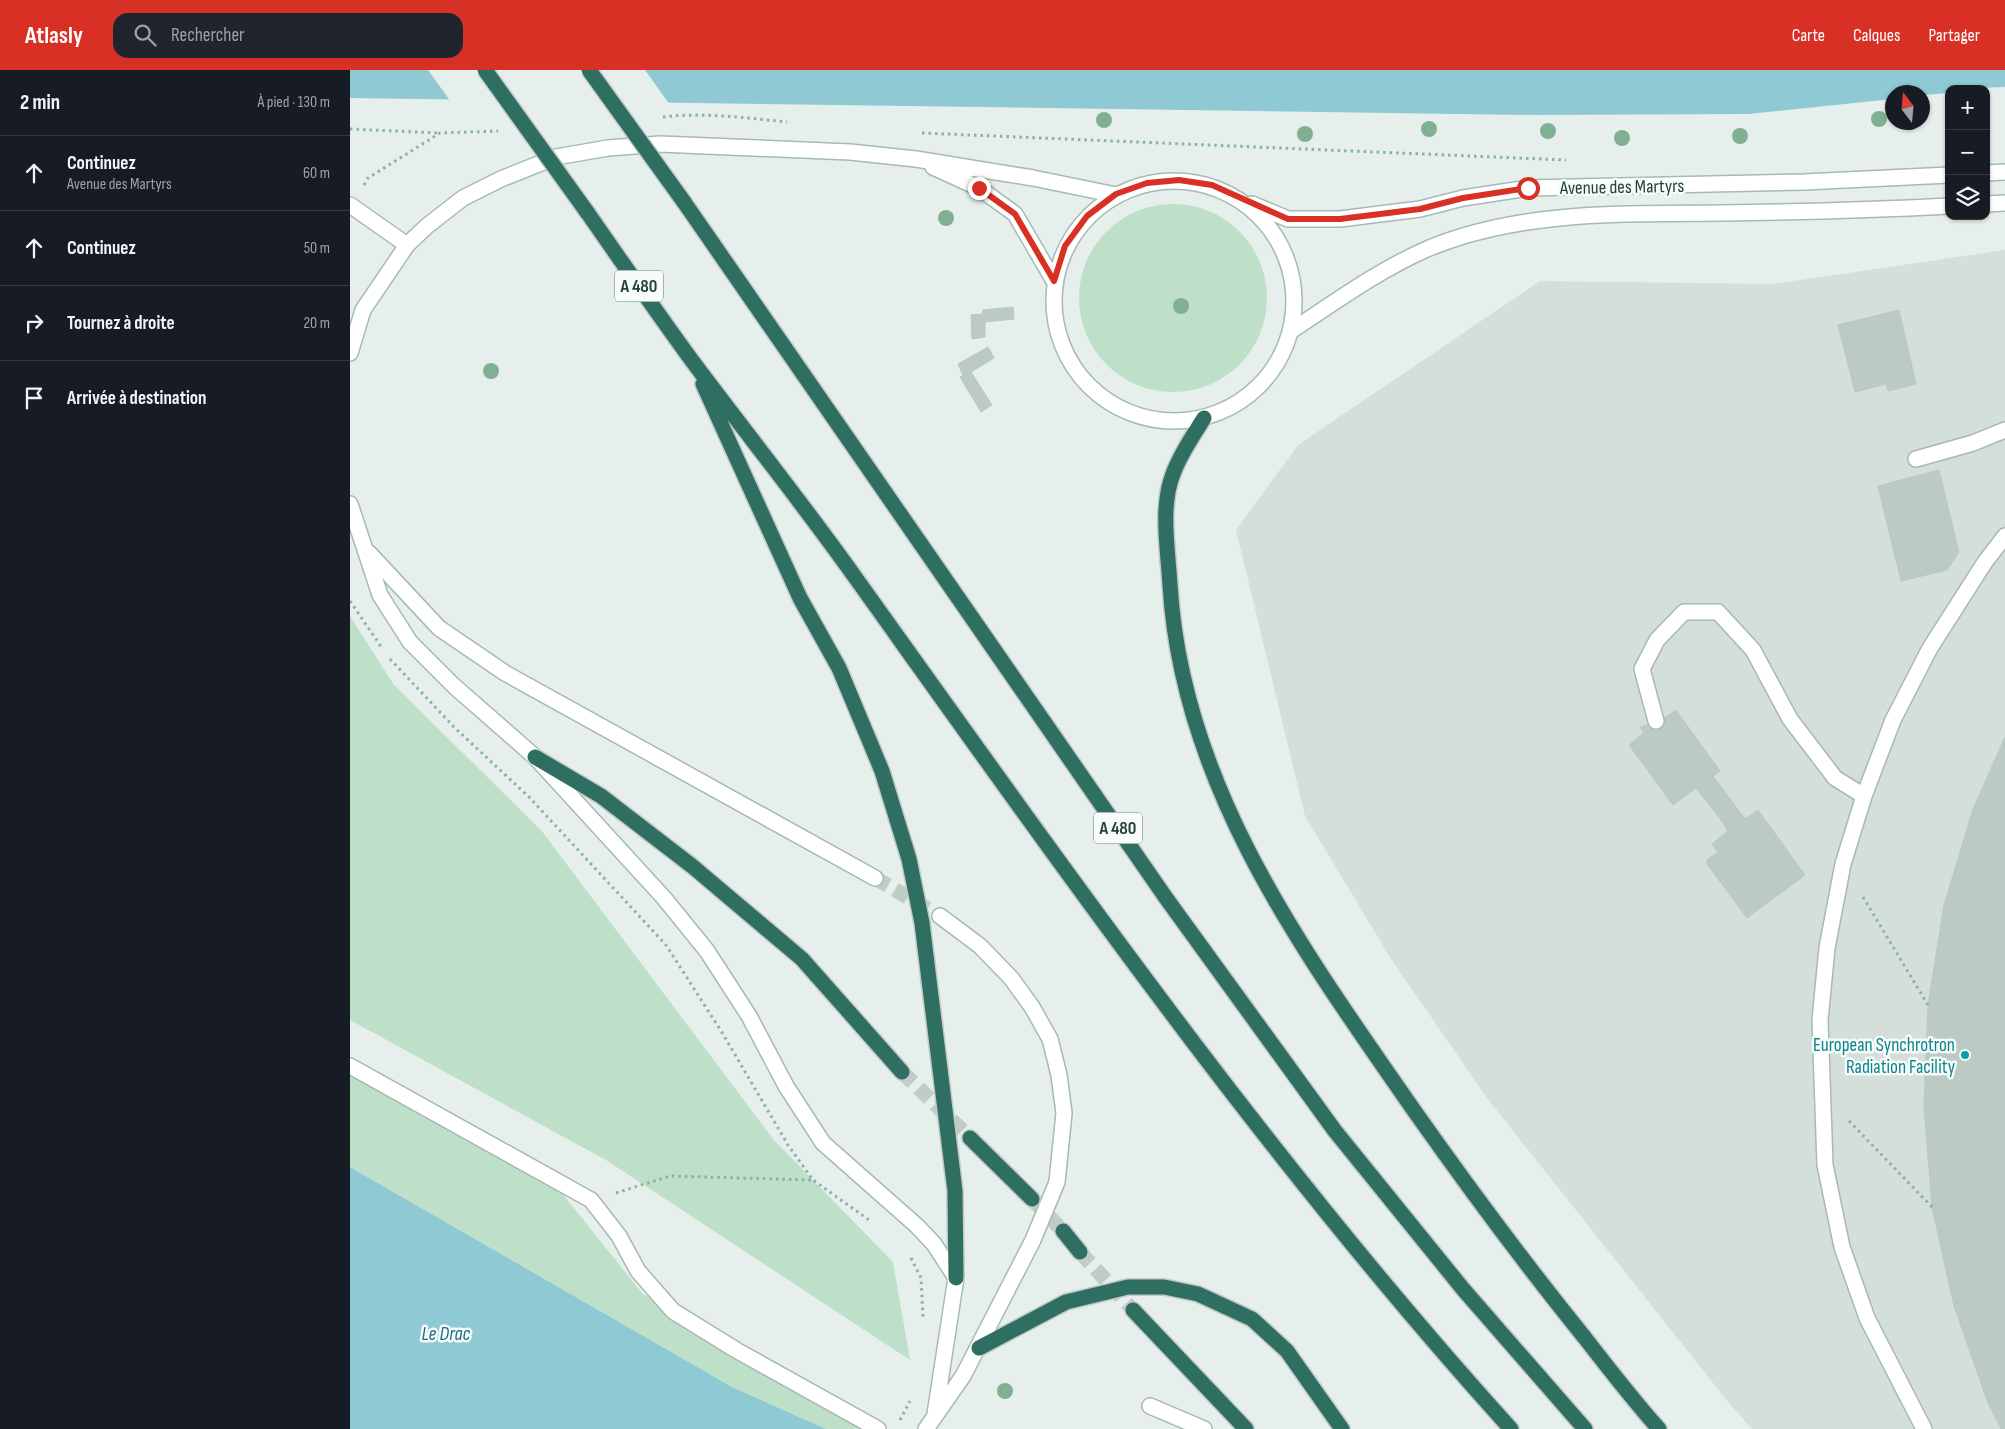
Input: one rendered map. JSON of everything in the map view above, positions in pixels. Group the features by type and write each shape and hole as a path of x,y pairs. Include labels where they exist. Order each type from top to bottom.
{"highway":[{"name":"A 480","path":"485,70 692,360 809,512 1002,782 1166,1006 1286,1163 1394,1293 1512,1429"},
{"name":"A 480","path":"589,70 684,202 1166,898 1335,1131 1463,1289 1585,1429"},
{"path":"692,360 800,598 842,677 882,771 909,859 922,923 952,1162 955,1191 956,1278"},
{"path":"1204,418 1190,440 1172,476 1167,506 1173,630 1198,730 1216,783 1236,830 1271,895 1312,961 1442,1150 1531,1272 1659,1429"},
{"path":"535,757 616,808 692,866 802,960 902,1072"},
{"path":"970,1138 1032,1199"},
{"path":"1063,1231 1080,1252"},
{"path":"979,1348 1066,1302 1128,1287 1164,1287 1198,1294 1252,1319 1288,1350 1342,1429"},
{"path":"1132,1310 1246,1429"}],"main road":[{"path":"350,353 363,310 407,245 463,198 501,179 556,157 608,148 660,144 850,152 916,159 1116,194"},
{"path":"916,159 979,188 1015,214 1054,281"},
{"path":"1990,173 2005,172"},
{"name":"Avenue des Martyrs","path":"1241,200 1288,219 1340,219 1420,209 1463,198 1528,188 1804,182 1945,175"},
{"path":"1179,180 1212,185 1241,200 1269,225 1287,257 1295,294 1292,331 1273,370 1243,400 1204,418 1164,422 1125,412 1091,390 1067,358 1054,320 1054,281 1065,246 1087,216 1116,194 1147,183 1179,180"},
{"path":"1990,204 2005,203"},
{"path":"351,205 407,245"},
{"name":"Avenue des Martyrs","path":"1292,331 1358,287 1428,249 1506,226 1593,214 1846,211 1945,206"},
{"path":"1916,459 1973,443 2005,430"},
{"path":"350,504 354,521 380,595 410,642 454,686 535,757 664,898 707,951 749,1016 786,1086 823,1143 917,1226 934,1244 956,1278 935,1414"},
{"path":"1924,1429 1867,1318 1842,1247 1825,1165 1820,1020 1827,948 1843,864 1864,796 1893,720 1930,648 1985,562 2005,536"},
{"path":"365,548 439,628 505,673 875,878"},
{"path":"1656,721 1642,669 1657,640 1684,612 1718,612 1753,650 1790,719 1835,778 1864,796"},
{"path":"926,1429 935,1414 950,1396 979,1348 1033,1240 1057,1182 1064,1113 1059,1075 1050,1039 1032,1007 1011,978 980,946 940,916"},
{"path":"350,1066 591,1200 619,1236 638,1271 673,1311 736,1350 878,1429"},
{"path":"1150,1406 1204,1429"}],"path":[{"path":"661,118 680,115 716,116 792,123"},
{"path":"350,129 440,133 507,131"},
{"path":"351,205 368,178 440,133"},
{"path":"920,133 1567,160"},
{"path":"350,601 392,663 454,726 529,797 666,945 723,1034 788,1145 813,1180 874,1223"},
{"path":"1843,864 1928,1005"},
{"path":"1822,1093 1932,1207"},
{"path":"591,1200 670,1176 813,1180"},
{"path":"908,1252 921,1278 923,1322"},
{"path":"899,1422 912,1399"}],"shaded area":[{"path":"2005,250 2005,1429 1752,1429 1725,1398 1487,1098 1391,959 1305,816 1236,530 1298,445 1540,281 1773,284"}],"green space":[{"path":"1182,204 1191,205 1218,215 1240,231 1252,246 1260,262 1266,280 1266,316 1260,334 1252,350 1240,365 1225,377 1209,385 1191,391 1164,392 1155,391 1128,381 1113,371 1100,358 1090,343 1080,316 1079,289 1080,280 1090,253 1100,238 1113,225 1128,215 1155,205"},
{"path":"350,616 394,685 541,830 773,1139 893,1262 910,1360 606,1160 350,1020"},
{"path":"350,1074 561,1192 642,1293 727,1353 866,1429 826,1429 732,1387 350,1167"}],"water":[{"path":"350,70 2005,70 2005,87 1945,85 1945,93 1930,94 1930,85 1885,85 1885,100 1748,114 1533,115 350,98"},
{"name":"Le Drac","path":"350,1167 732,1387 826,1429 350,1429"}],"pier":[{"path":"428,70 645,70 670,105 451,102"}],"building":[{"path":"1013,307 1014,319 985,322 985,337 972,339 971,315 982,314 983,310"},
{"path":"1899,310 1916,384 1888,391 1886,384 1855,392 1838,325"},
{"path":"988,347 994,358 971,372 992,405 981,412 960,377 963,375 958,364"},
{"path":"1939,470 1959,552 1947,570 1901,581 1878,486"},
{"path":"1676,710 1720,771 1713,776 1745,819 1758,810 1805,875 1747,918 1707,864 1708,859 1718,852 1712,844 1728,831 1721,820 1696,788 1673,805 1629,745 1644,733 1640,727 1660,721"},
{"name":"European Synchrotron Radiation Facility","path":"2005,737 2005,1429 2001,1429 1988,1403 1954,1306 1932,1207 1924,1106 1928,1005 1944,905 1973,809"}],"tunnel":[{"path":"875,878 940,916"},
{"path":"902,1072 970,1138"},
{"path":"1032,1199 1063,1231"},
{"path":"1080,1252 1133,1310"}],"place":[{"name":"European Synchrotron Radiation Facility","path":"1965,1055"}],"route":[{"path":"979,188 1015,214 1054,281 1065,246 1087,216 1116,194 1147,183 1179,180 1212,185 1241,200 1288,219 1340,219 1420,209 1463,198 1528,188"}]}
